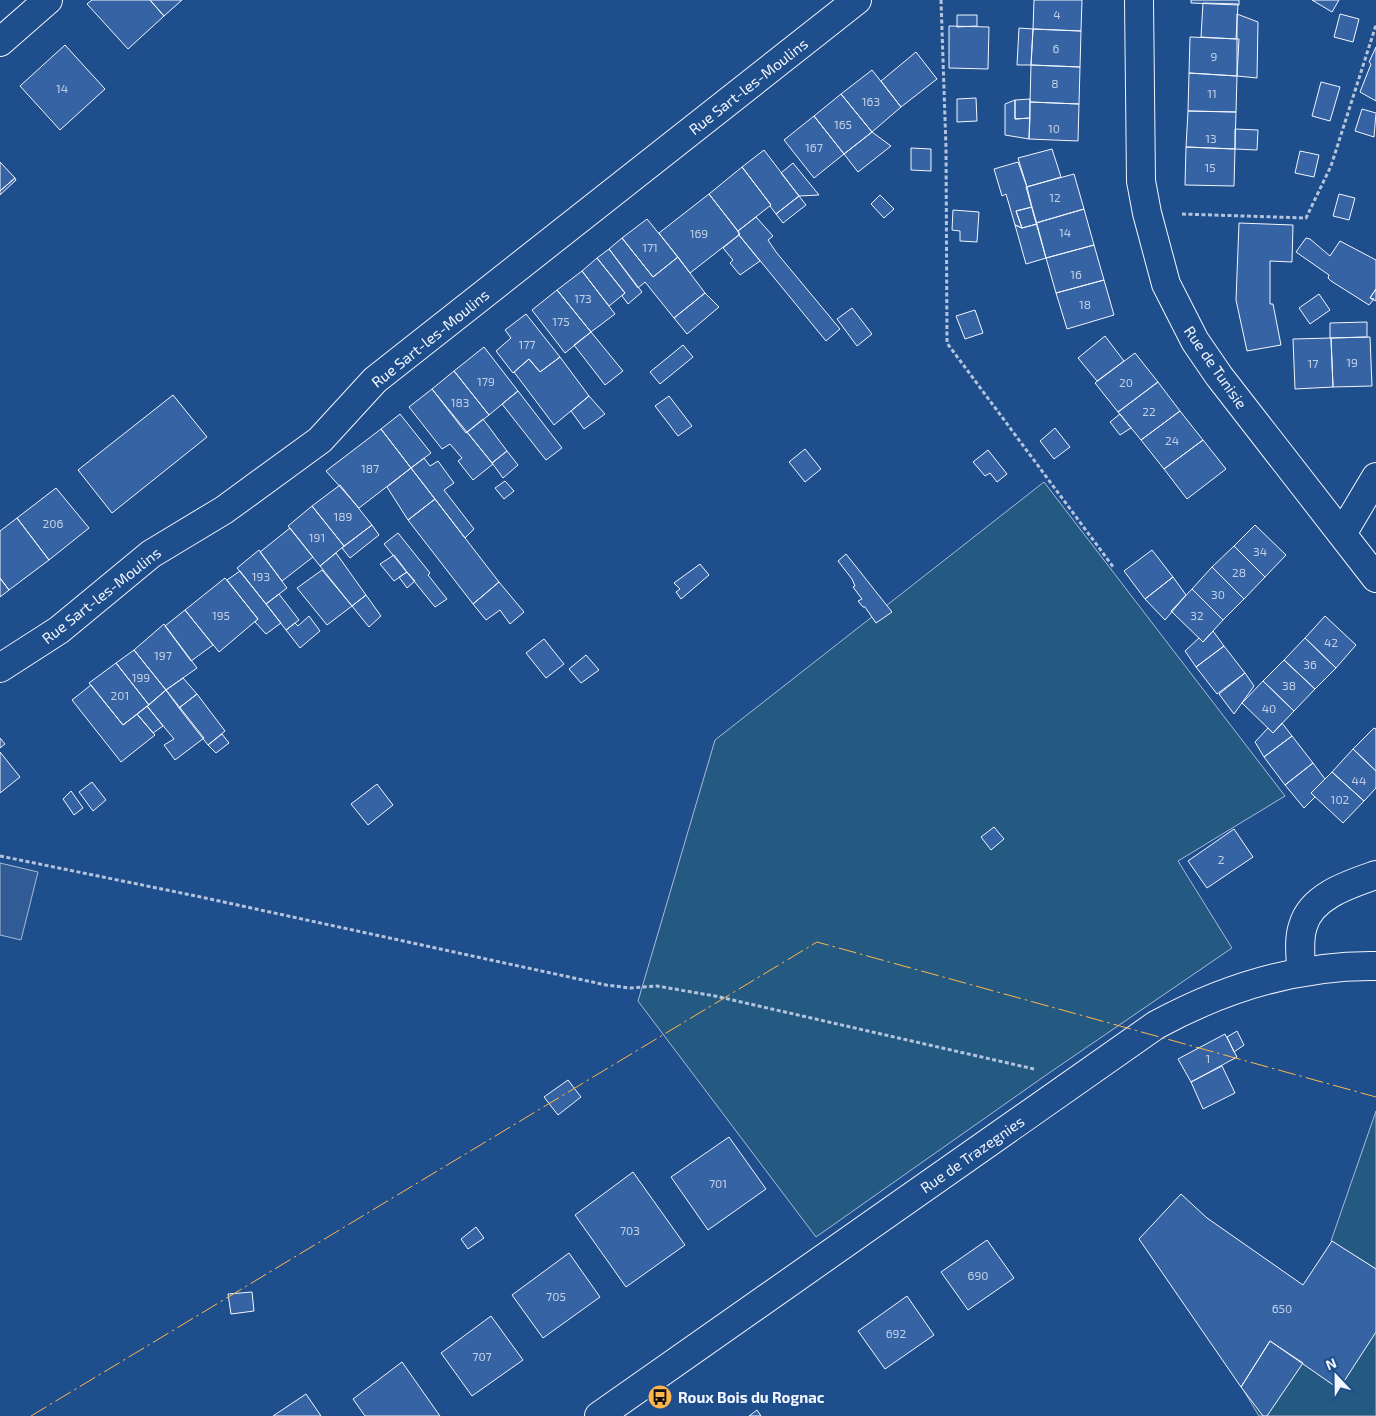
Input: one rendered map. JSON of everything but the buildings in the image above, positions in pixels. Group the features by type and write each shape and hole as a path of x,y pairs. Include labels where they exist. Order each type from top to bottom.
{"street":[{"path":"0,42 48,0"},
{"name":"Rue Sart-les-Moulins","path":"0,668 59,630 151,554 224,510 320,440 375,380 857,0"},
{"name":"Rue de Tunisie","path":"1139,0 1141,181 1147,213 1166,284 1194,341 1376,578"},
{"path":"1342,534 1376,477"},
{"path":"1302,972 1300,947 1303,925 1313,908 1338,889 1376,875"},
{"name":"Rue de Trazegnies","path":"599,1416 1156,1025 1185,1010 1249,985 1331,967 1376,966"}],"path":[{"path":"941,0 945,139 947,344 1114,568"},
{"path":"1147,213 1306,218 1331,166 1376,25"},
{"path":"0,856 606,985 630,988 658,986 715,996 1049,1073 1062,1091"}],"shaded area":[{"path":"1044,482 1285,796 1178,861 1232,948 1049,1073 816,1237 638,1001 715,740"},
{"path":"0,863 38,872 21,940 0,935"},
{"path":"1376,1111 1376,1269 1331,1241"},
{"path":"1376,1331 1376,1416 1259,1416 1241,1386"}],"power":[{"path":"31,1416 817,942 1376,1097"}],"place":[{"name":"Roux Bois du Rognac","path":"660,1397"}]}
